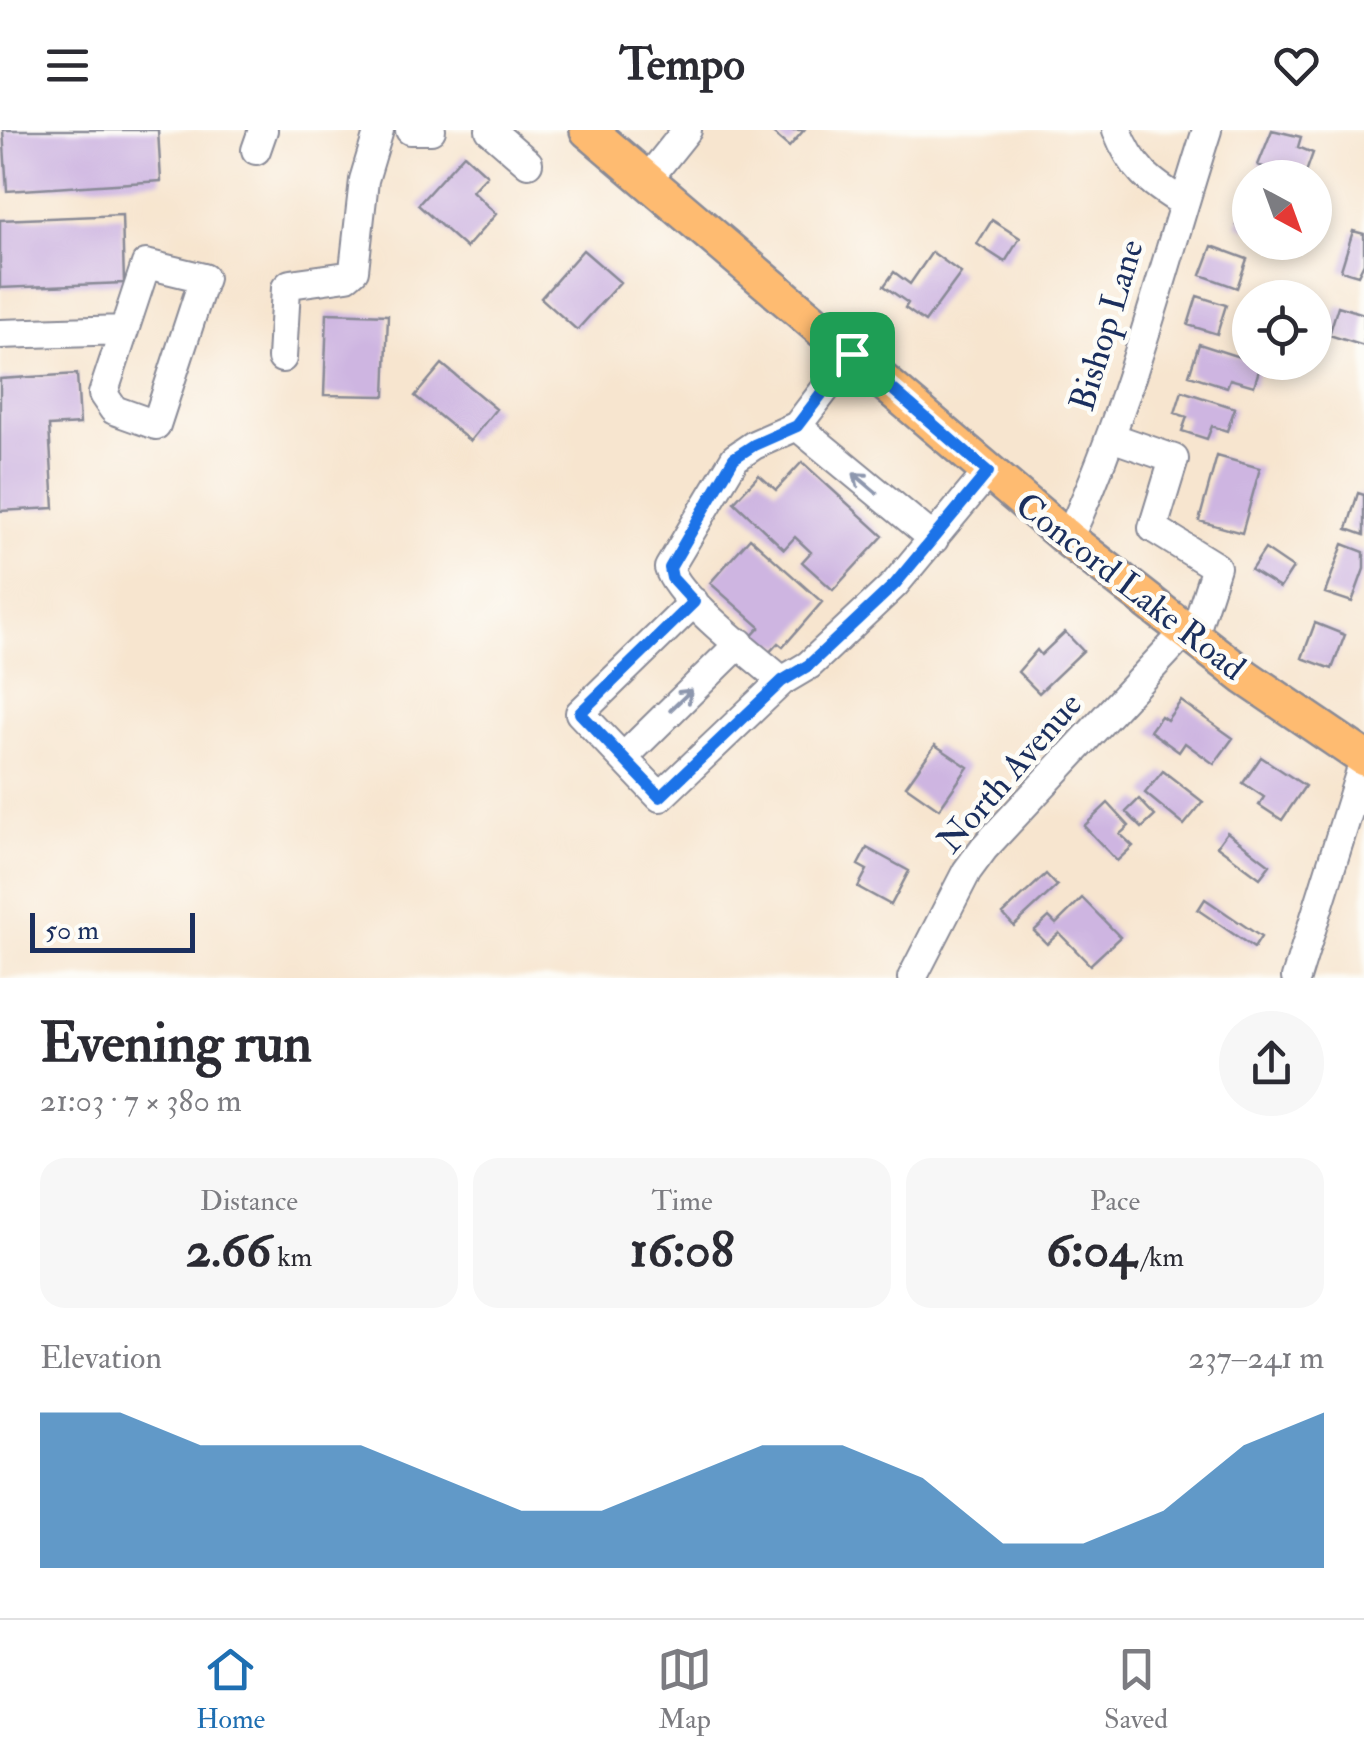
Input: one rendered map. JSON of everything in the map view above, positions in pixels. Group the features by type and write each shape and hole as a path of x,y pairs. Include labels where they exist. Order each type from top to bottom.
{"main road":[{"name":"Concord Lake Road","path":"588,130 1068,539 1189,635 1364,759"}],"street":[{"path":"282,358 286,288 290,284 347,276 354,270 364,180 380,130"},
{"path":"410,130 431,130"},
{"path":"490,130 528,163"},
{"path":"647,180 687,130"},
{"name":"Bishop Lane","path":"1068,539 1111,437 1207,130"},
{"path":"1121,141 1142,174 1184,203"},
{"path":"146,264 204,278 156,424 114,410 102,394 124,330 146,264"},
{"path":"0,334 124,330"},
{"path":"782,681 694,602 672,578 670,568 674,555 734,458 797,426 852,354"},
{"path":"797,426 934,539"},
{"path":"1111,437 1174,459 1152,528 1216,567 1189,635"},
{"path":"694,602 580,713 660,797 782,681 809,665 895,584 988,472"},
{"name":"North Avenue","path":"912,978 958,888 984,848 1189,635"},
{"path":"623,758 740,643"},
{"path":"1296,978 1364,759"}],"building":[{"path":"3,130 158,130 161,181 7,191"},
{"path":"769,130 804,130 789,147"},
{"path":"1272,130 1301,137 1298,147 1313,153 1310,160 1260,160"},
{"path":"464,154 487,175 472,191 496,214 466,248 418,205"},
{"path":"122,215 124,283 0,288 0,220"},
{"path":"992,220 1020,238 1005,262 977,244"},
{"path":"1353,231 1364,234 1364,263 1358,275 1341,270"},
{"path":"1212,246 1232,253 1232,260 1247,260 1240,280 1232,280 1232,286 1201,275"},
{"path":"583,250 620,282 577,330 541,298"},
{"path":"932,252 961,273 925,322 905,308 908,303 884,286 894,272 910,284"},
{"path":"1197,296 1226,305 1217,334 1188,325"},
{"path":"1338,306 1364,314 1364,346 1332,336"},
{"path":"327,313 388,315 385,396 324,395"},
{"path":"1199,344 1232,355 1232,380 1227,387 1189,375"},
{"path":"442,364 496,409 470,441 415,396"},
{"path":"77,374 80,424 49,426 54,508 0,511 0,379"},
{"path":"1233,380 1256,380 1254,386"},
{"path":"1182,391 1235,408 1227,431 1212,426 1207,439 1182,431 1187,417 1175,413"},
{"path":"1217,456 1260,468 1242,533 1199,521"},
{"path":"802,462 883,536 833,590 802,562 811,552 795,537 784,549 734,502 759,475 776,490"},
{"path":"1358,493 1364,495 1364,535 1347,529"},
{"path":"750,538 822,602 783,647 778,643 765,657 747,641 760,627 710,583"},
{"path":"1343,544 1364,552 1364,569 1352,602 1325,593"},
{"path":"1265,549 1293,568 1280,588 1251,570"},
{"path":"1315,623 1345,635 1332,669 1302,658"},
{"path":"1065,632 1083,651 1039,693 1018,672 1037,650 1041,655"},
{"path":"1181,701 1233,738 1214,764 1185,743 1179,752 1150,731 1161,716 1167,720"},
{"path":"935,745 968,767 939,809 906,786"},
{"path":"1261,757 1305,786 1282,820 1259,805 1264,797 1243,783"},
{"path":"1163,771 1203,802 1184,825 1145,793"},
{"path":"1139,799 1155,816 1142,828 1126,812"},
{"path":"1108,803 1129,826 1120,834 1133,846 1117,861 1084,826"},
{"path":"1227,832 1270,865 1260,878 1217,846"},
{"path":"867,848 909,871 891,905 858,887 867,870 858,865"},
{"path":"1046,874 1057,886 1014,926 1003,914"},
{"path":"1082,898 1120,937 1090,965 1059,933 1047,944 1034,931 1049,917 1056,924"},
{"path":"1205,899 1261,937 1254,948 1198,910"}],"route":[{"path":"852,354 988,472 895,584 809,665 782,681 660,797 580,713 694,602 672,578 670,568 674,555 734,458 797,426 852,354"}]}
